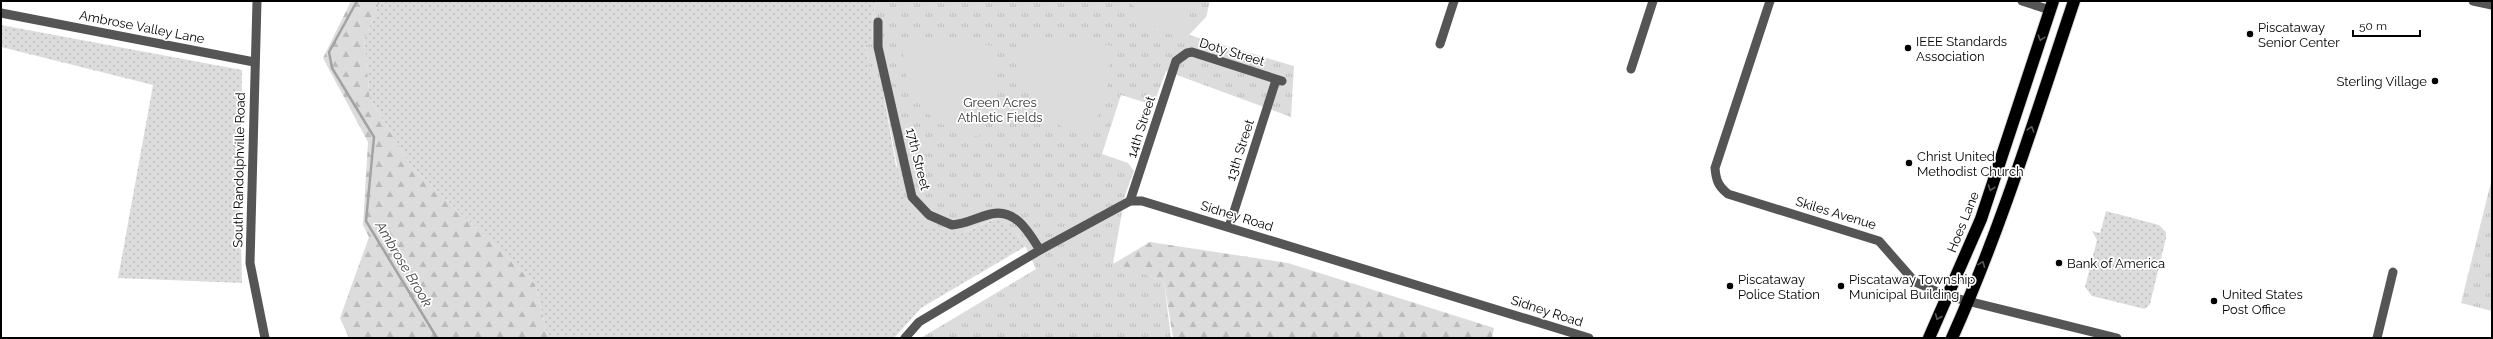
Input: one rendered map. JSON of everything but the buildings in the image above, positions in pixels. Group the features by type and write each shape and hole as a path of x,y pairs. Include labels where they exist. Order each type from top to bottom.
{"highway":[{"path":"1952,338 1968,301 2022,158 2074,1"},
{"name":"Hoes Lane","path":"1929,338 1981,219 2052,6"}],"street":[{"name":"South Randolphville Road","path":"257,1 254,62 250,263 265,338"},
{"path":"1440,44 1454,1"},
{"path":"1631,69 1653,1"},
{"name":"Skiles Avenue","path":"1770,1 1715,168 1720,187 1728,194 1879,240 1915,282 1947,296 2118,338"},
{"path":"2022,1 2052,6"},
{"path":"2473,1 2492,5"},
{"name":"Ambrose Valley Lane","path":"1,13 254,62"},
{"name":"17th Street","path":"878,22 878,47 912,197 929,215 952,225 992,214 1010,215 1026,229 1040,250"},
{"name":"Doty Street","path":"1176,61 1186,53 1192,52 1279,80"},
{"name":"14th Street","path":"1130,201 1176,61"},
{"name":"13th Street","path":"1229,227 1279,80"},
{"path":"905,338 919,322 1040,250 1130,201"},
{"name":"Sidney Road","path":"1130,201 1157,204 1589,338"},
{"path":"2377,338 2393,272"}],"green space":[{"path":"349,1 380,1 364,40 370,99 411,166 535,284 548,338 349,338 340,318 369,237 363,225 368,142 323,58 350,3"},
{"path":"380,1 876,1 872,20 873,43 865,45 872,80 881,79 896,166 960,234 995,219 1008,223 1026,246 921,308 894,338 548,338 535,284 411,166 370,99 364,40"},
{"name":"Green Acres Athletic Fields","path":"876,1 1210,1 1206,17 1189,35 1294,66 1291,117 1166,71 1154,103 1147,103 1121,95 1102,154 1128,163 1134,171 1125,195 1113,263 1164,281 1171,338 921,338 1036,269 1025,245 1020,238 1002,222 994,219 960,234 930,228 905,208 881,79 872,81 865,45 873,43 872,20"},
{"path":"1130,1 1196,1 1179,37 1164,32 1151,24 1140,14"},
{"path":"1,25 242,70 240,211 242,283 118,278 153,85 1,47"},
{"path":"1021,37 1060,37 1112,46 1106,93 1090,137 1072,131 1056,123 1043,114 1033,102 1026,89 1022,73 1020,56"},
{"path":"943,39 995,46 994,77 979,137 945,126 931,117 921,106 913,93 907,78 903,42"},
{"path":"2492,178 2492,311 2461,303"},
{"path":"2106,211 2159,225 2166,232 2166,238 2150,304 2145,309 2092,296 2085,287 2097,240 2092,231 2100,233"},
{"path":"1150,242 1288,263 1494,328 1492,338 1173,338 1164,281 1113,264"}],"waterway":[{"name":"Ambrose Brook","path":"357,1 329,52 332,68 374,137 366,221 437,338"}],"place":[{"name":"Piscataway Senior Center","path":"2250,34"},
{"name":"IEEE Standards Association","path":"1908,48"},
{"name":"Sterling Village","path":"2435,81"},
{"name":"Christ United Methodist Church","path":"1909,163"},
{"name":"Bank of America","path":"2059,263"},
{"name":"Piscataway Police Station","path":"1730,286"},
{"name":"Piscataway Township Municipal Building","path":"1841,286"},
{"name":"United States Post Office","path":"2214,301"}]}
